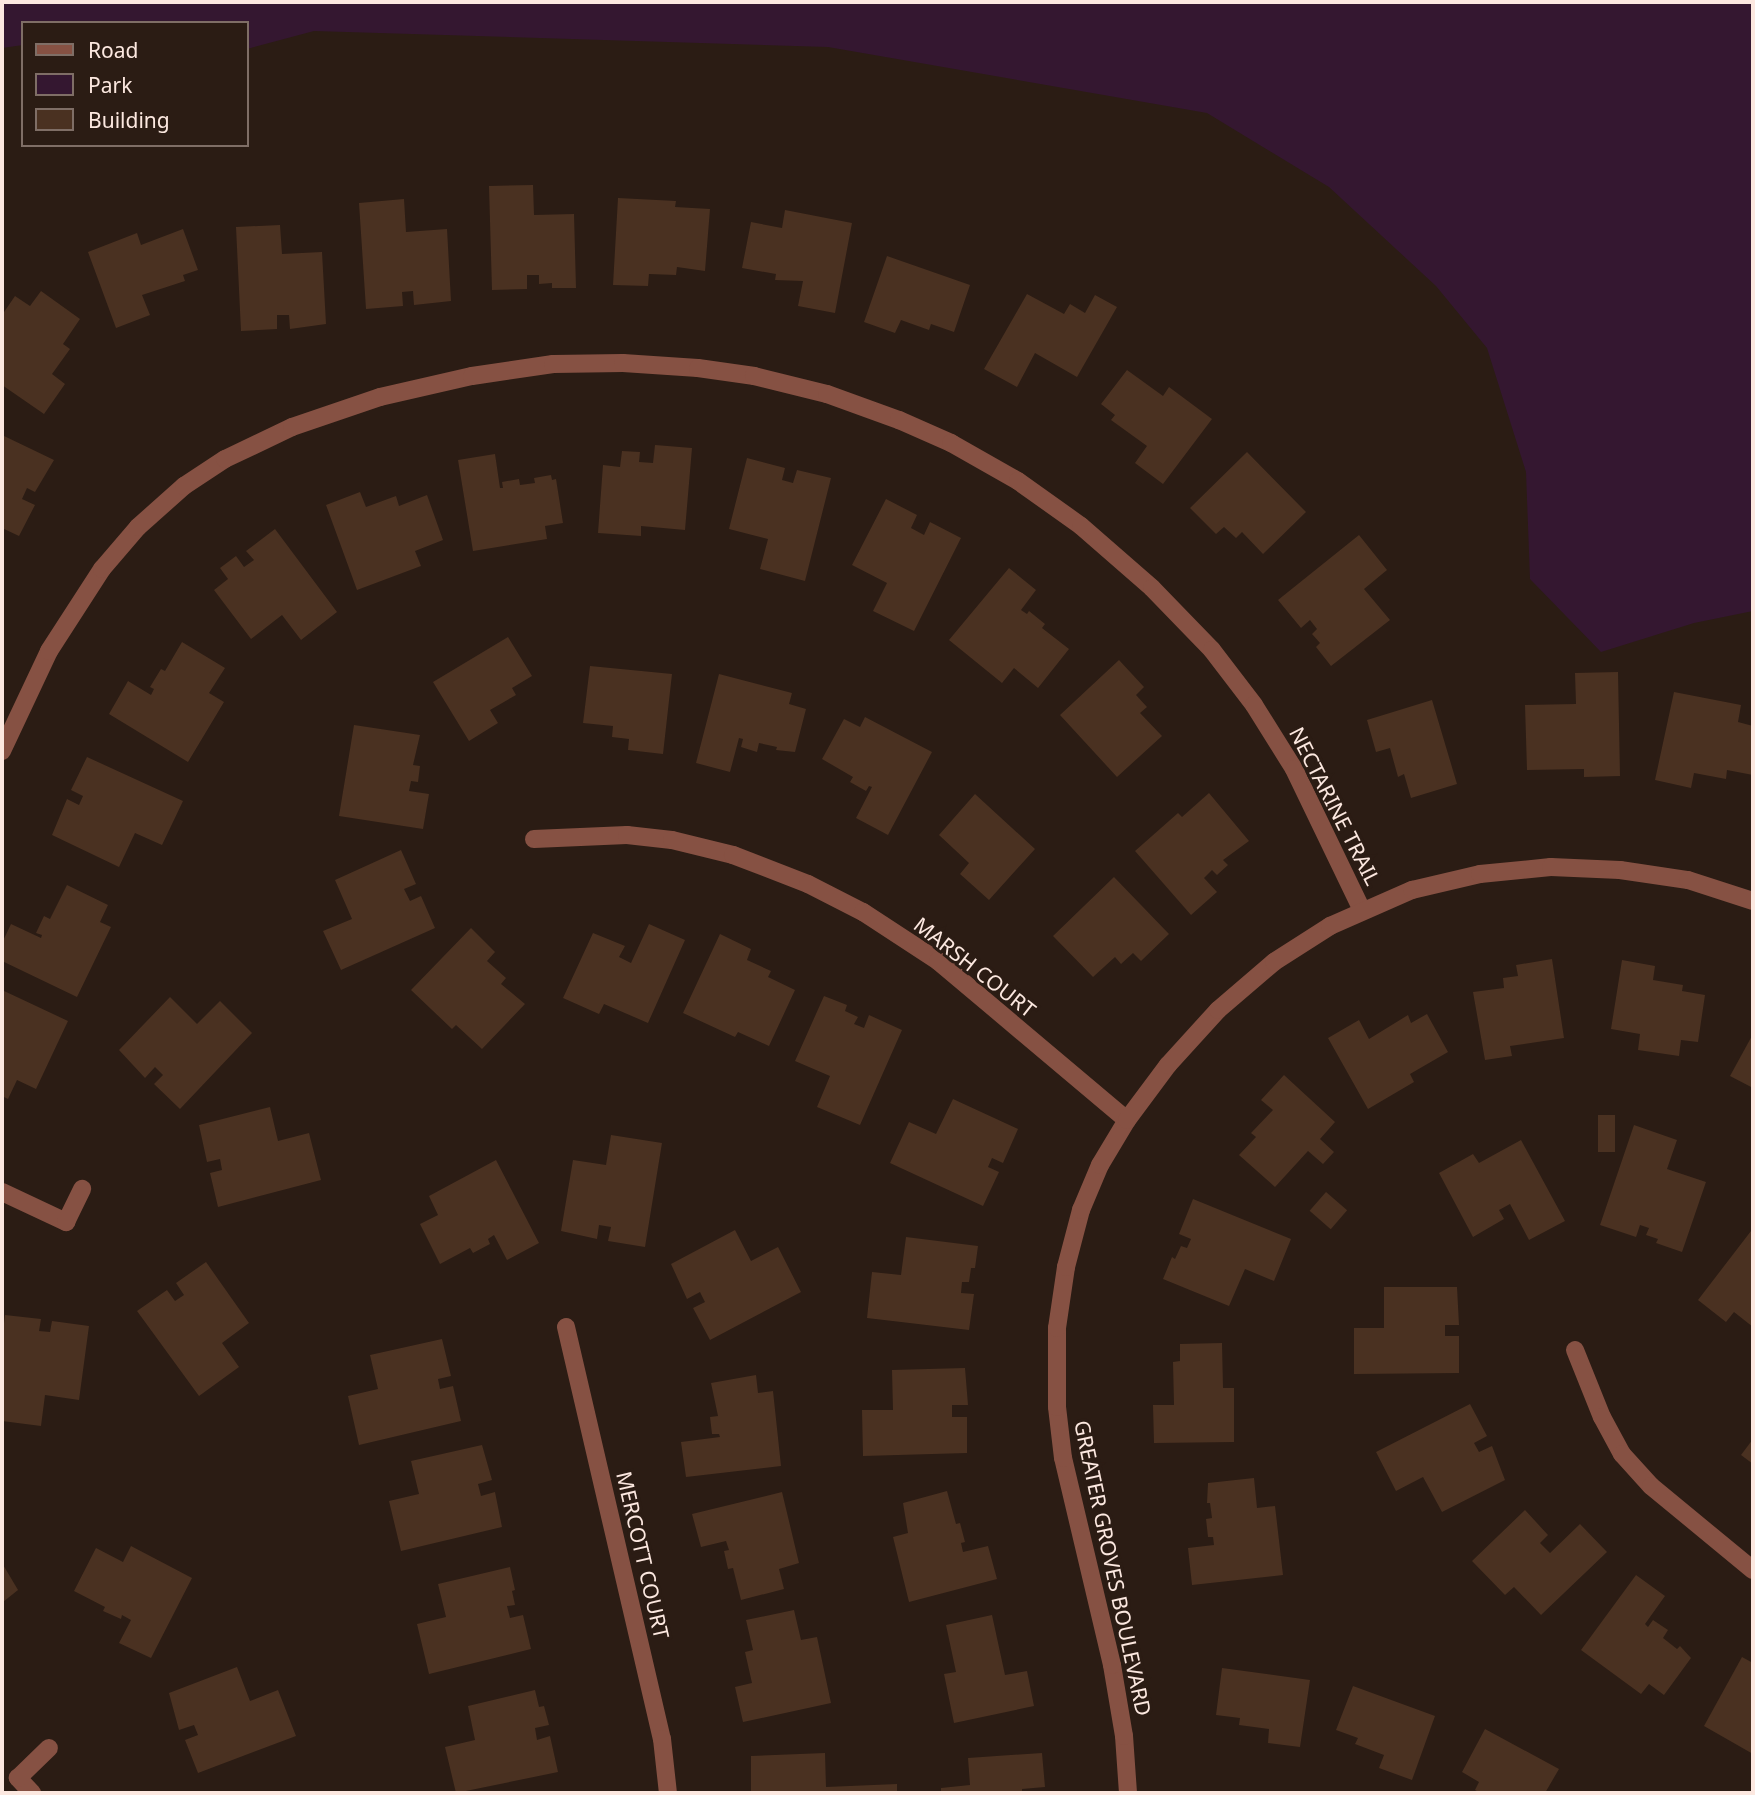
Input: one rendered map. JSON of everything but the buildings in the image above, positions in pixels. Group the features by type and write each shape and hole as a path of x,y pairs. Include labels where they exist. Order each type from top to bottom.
{"street":[{"name":"NECTARINE TRAIL","path":"2,751 49,651 102,569 138,527 184,486 225,459 292,428 380,397 472,376 553,364 623,363 698,368 754,376 827,394 899,420 951,443 1018,481 1081,526 1152,588 1212,650 1254,705 1294,769 1362,910"},
{"name":"MARSH COURT","path":"534,839 627,835 672,840 733,855 808,884 863,912 938,961 1127,1120"},
{"name":"GREATER GROVES BOULEVARD","path":"1128,1793 1124,1736 1112,1665 1063,1458 1057,1407 1057,1328 1066,1267 1081,1210 1100,1165 1127,1120 1168,1065 1218,1010 1274,962 1330,926 1412,890 1480,874 1551,867 1620,870 1688,880 1753,901"},
{"path":"2,1192 66,1222 82,1189"},
{"name":"MERCOTT COURT","path":"566,1328 662,1739 668,1793"},
{"path":"1575,1350 1602,1418 1622,1454 1651,1486 1753,1570"},
{"path":"32,1793 18,1778 49,1748"}],"green space":[{"path":"2,2 1753,2 1753,611 1694,623 1601,652 1530,579 1526,472 1487,348 1436,286 1329,187 1207,113 828,47 314,31 248,49 248,21 21,21 21,45 2,48"}]}
